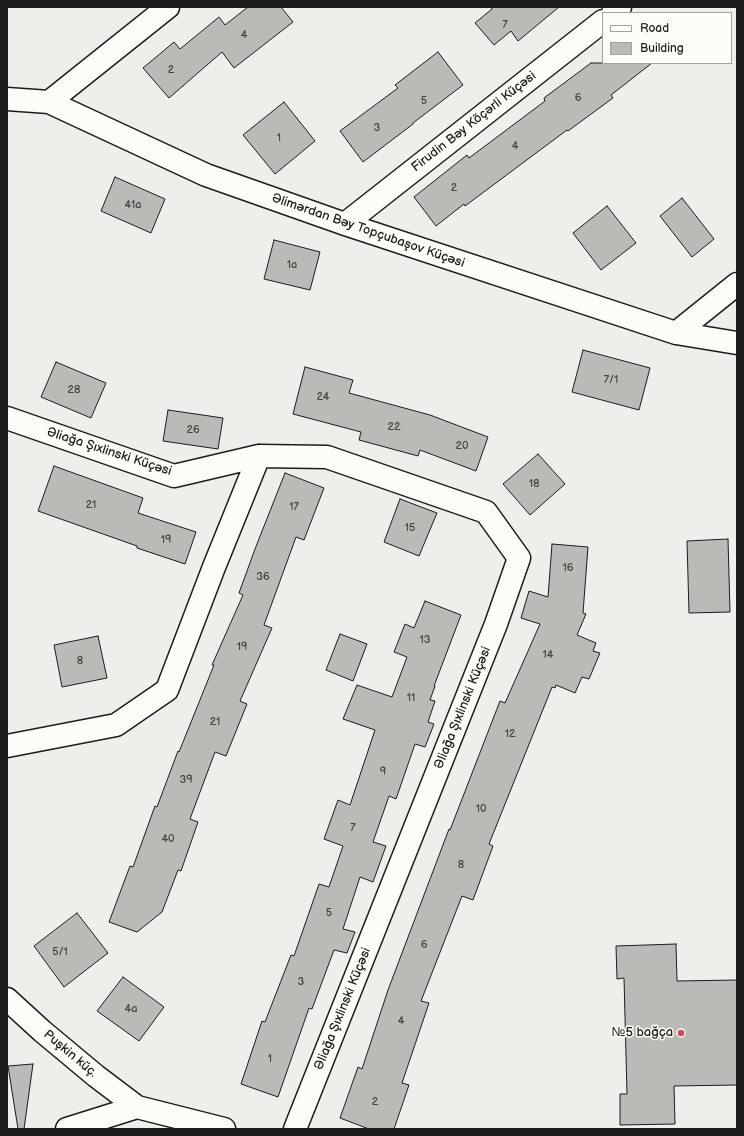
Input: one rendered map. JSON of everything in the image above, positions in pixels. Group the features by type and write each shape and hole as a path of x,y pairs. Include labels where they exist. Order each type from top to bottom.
{"street":[{"path":"49,102 168,7"},
{"name":"Firudin Bəy Köçərli Küçəsi","path":"345,224 602,22"},
{"name":"Əlimərdan Bəy Topçubaşov Küçəsi","path":"7,100 49,102 206,175 345,224 676,333 737,343"},
{"path":"676,333 737,284"},
{"name":"Əliağa Şıxlinski Küçəsi","path":"7,418 174,476 259,456 327,457 486,512 519,558 496,624 295,1129"},
{"path":"7,746 116,725 167,690 214,567 259,456"},
{"name":"Puşkin küç.","path":"7,999 42,1031 90,1071 137,1107"},
{"path":"67,1129 137,1107 224,1129"}],"building":[{"path":"248,7 281,7 293,22 234,68 222,52 169,98 143,68 174,42 180,49 219,17 225,25"},
{"path":"491,7 559,7 518,41 511,31 494,45 475,23 492,9"},
{"path":"438,52 463,85 363,162 340,131 398,88 395,85"},
{"path":"591,63 651,64 611,95 613,98 568,131 567,130 465,206 464,204 436,226 414,197 467,155 469,158 545,101 544,98"},
{"path":"284,102 315,141 275,174 243,135"},
{"path":"115,177 165,199 151,233 101,211"},
{"path":"682,198 714,239 692,257 660,216"},
{"path":"607,206 636,243 601,270 573,233"},
{"path":"274,240 320,252 310,290 264,279"},
{"path":"583,350 650,368 639,410 572,392"},
{"path":"56,362 106,383 91,418 41,397"},
{"path":"305,367 353,380 349,393 430,415 488,437 476,471 420,450 418,456 359,440 361,432 293,414"},
{"path":"168,410 223,418 218,449 163,441"},
{"path":"538,454 565,484 530,515 503,484"},
{"path":"54,466 143,498 138,513 196,532 185,564 137,548 137,546 38,511"},
{"path":"285,473 324,488 304,540 296,537 264,625 272,628 240,701 247,704 226,756 215,752 190,819 198,822 181,871 178,870 162,912 137,932 109,922 130,866 133,867 155,806 157,807 178,751 179,752 214,665 212,665 243,595 239,593"},
{"path":"400,499 437,513 419,556 384,542"},
{"path":"728,539 730,612 689,613 687,541"},
{"path":"552,544 588,547 583,613 586,614 577,635 596,643 593,651 600,653 589,679 582,677 575,693 556,685 555,688 552,687 489,844 493,846 473,900 462,896 421,1001 429,1003 402,1083 409,1085 394,1129 369,1129 340,1118 358,1067 362,1069 388,990 449,829 450,830 500,701 505,703 540,624 521,618 529,591 548,597"},
{"path":"425,601 461,615 430,700 435,701 428,722 434,724 425,747 415,744 396,799 389,796 373,842 386,846 373,882 360,877 343,929 355,932 347,953 334,950 312,1009 309,1008 278,1097 241,1084 262,1021 265,1022 291,955 294,956 319,884 329,887 343,846 324,839 338,800 350,805 375,730 343,719 357,685 392,697 407,657 394,652 405,624 414,628"},
{"path":"340,634 367,644 353,681 326,670"},
{"path":"98,636 107,678 62,687 54,645"},
{"path":"77,913 108,953 64,987 34,946"},
{"name":"№5 bağça","path":"676,944 677,981 737,980 737,1085 674,1086 675,1124 620,1125 620,1094 627,1094 624,978 617,979 616,946"},
{"path":"123,977 164,1007 139,1041 97,1011"},
{"path":"33,1064 24,1129 18,1129 8,1066"}],"place":[{"name":"№5 bağça","path":"681,1033"}]}
